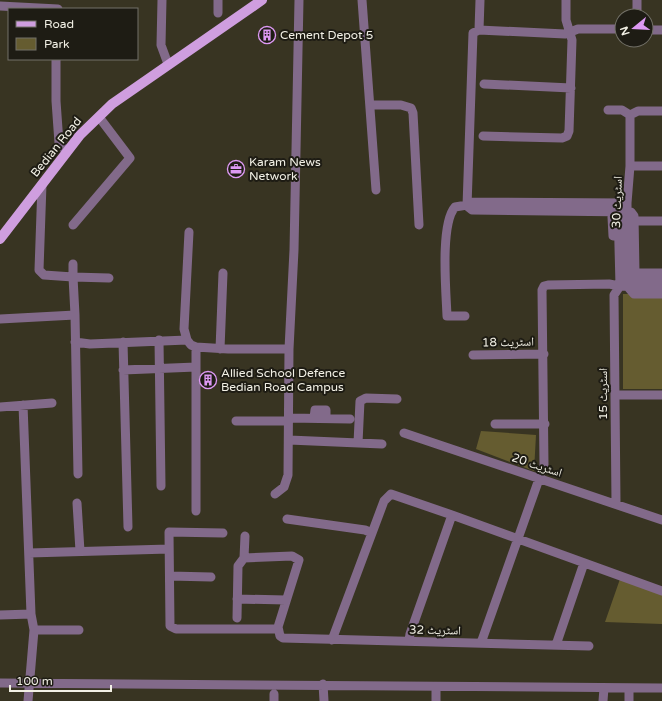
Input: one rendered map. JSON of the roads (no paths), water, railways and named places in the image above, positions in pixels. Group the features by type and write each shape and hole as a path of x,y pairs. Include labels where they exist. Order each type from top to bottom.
{"main road":[{"name":"Bedian Road","path":"0,239 80,134 112,104 262,0"}],"street":[{"path":"162,0 161,45 168,64"},
{"path":"218,0 218,12"},
{"path":"275,494 284,487 288,475 289,349 294,250 299,0"},
{"path":"362,0 376,190"},
{"path":"479,30 480,0"},
{"path":"483,136 562,138 567,136 569,131 572,40 566,20 566,0"},
{"path":"0,6 58,6"},
{"path":"467,205 472,36 479,30 565,34 578,29 614,29"},
{"path":"56,60 56,101 59,143 67,152"},
{"path":"484,84 571,88"},
{"path":"370,105 401,105 411,108 413,113 419,225"},
{"path":"608,110 622,110 629,117 638,111 662,111"},
{"path":"73,225 130,158 99,116"},
{"name":"اسٹریٹ 30","path":"624,283 621,209 630,166 629,117"},
{"path":"630,166 662,166"},
{"path":"42,184 39,270 44,275 109,278"},
{"path":"465,316 446,316 446,231 450,215 454,208 457,206 467,205 471,202 621,209 631,212 634,216 635,273"},
{"path":"601,216 621,209"},
{"path":"621,209 614,276 624,283 634,294 662,294"},
{"path":"634,221 662,222"},
{"path":"189,232 184,329 187,340 191,345 220,349 289,349"},
{"path":"73,264 78,474"},
{"path":"220,349 223,273"},
{"path":"624,283 635,273 662,273"},
{"path":"481,643 544,465 544,354 541,296 544,286 609,284 662,280"},
{"path":"624,283 662,287"},
{"name":"اسٹریٹ 15","path":"616,503 614,295 624,283"},
{"path":"0,319 75,315"},
{"path":"159,340 161,486"},
{"path":"75,342 90,344 187,340"},
{"path":"123,342 128,527"},
{"path":"196,346 196,511"},
{"name":"اسٹریٹ 18","path":"473,355 544,354"},
{"path":"123,370 196,367"},
{"path":"616,395 662,394"},
{"path":"358,443 361,400 397,399"},
{"path":"0,407 52,403"},
{"path":"23,405 31,614 34,630 28,701"},
{"path":"236,421 314,418 315,410 326,410 326,418 350,418"},
{"path":"495,424 545,424"},
{"name":"اسٹریٹ 20","path":"404,433 616,503 662,520"},
{"path":"289,440 382,444"},
{"path":"332,640 386,498 391,494 662,591"},
{"path":"78,503 80,551"},
{"path":"409,641 410,634 452,515"},
{"path":"287,519 364,530 372,533"},
{"path":"211,577 170,576 169,532 223,533"},
{"path":"237,618 238,566 244,558 245,536"},
{"path":"29,553 169,549"},
{"path":"244,558 292,556 297,558 299,565 286,600 279,633"},
{"path":"556,645 584,563"},
{"name":"اسٹریٹ 32","path":"170,576 168,620 172,628 279,633 296,639 589,646"},
{"path":"237,599 286,600"},
{"path":"0,615 31,614"},
{"path":"34,630 79,630"},
{"path":"0,683 324,684 436,687 662,688"},
{"path":"324,684 324,701"},
{"path":"436,687 436,701"},
{"path":"603,701 604,688"},
{"path":"629,688 629,701"}],"place":[{"name":"Cement Depot 5","path":"267,35"},
{"name":"Karam News Network","path":"236,169"},
{"name":"Allied School Defence Bedian Road Campus","path":"208,380"}]}
